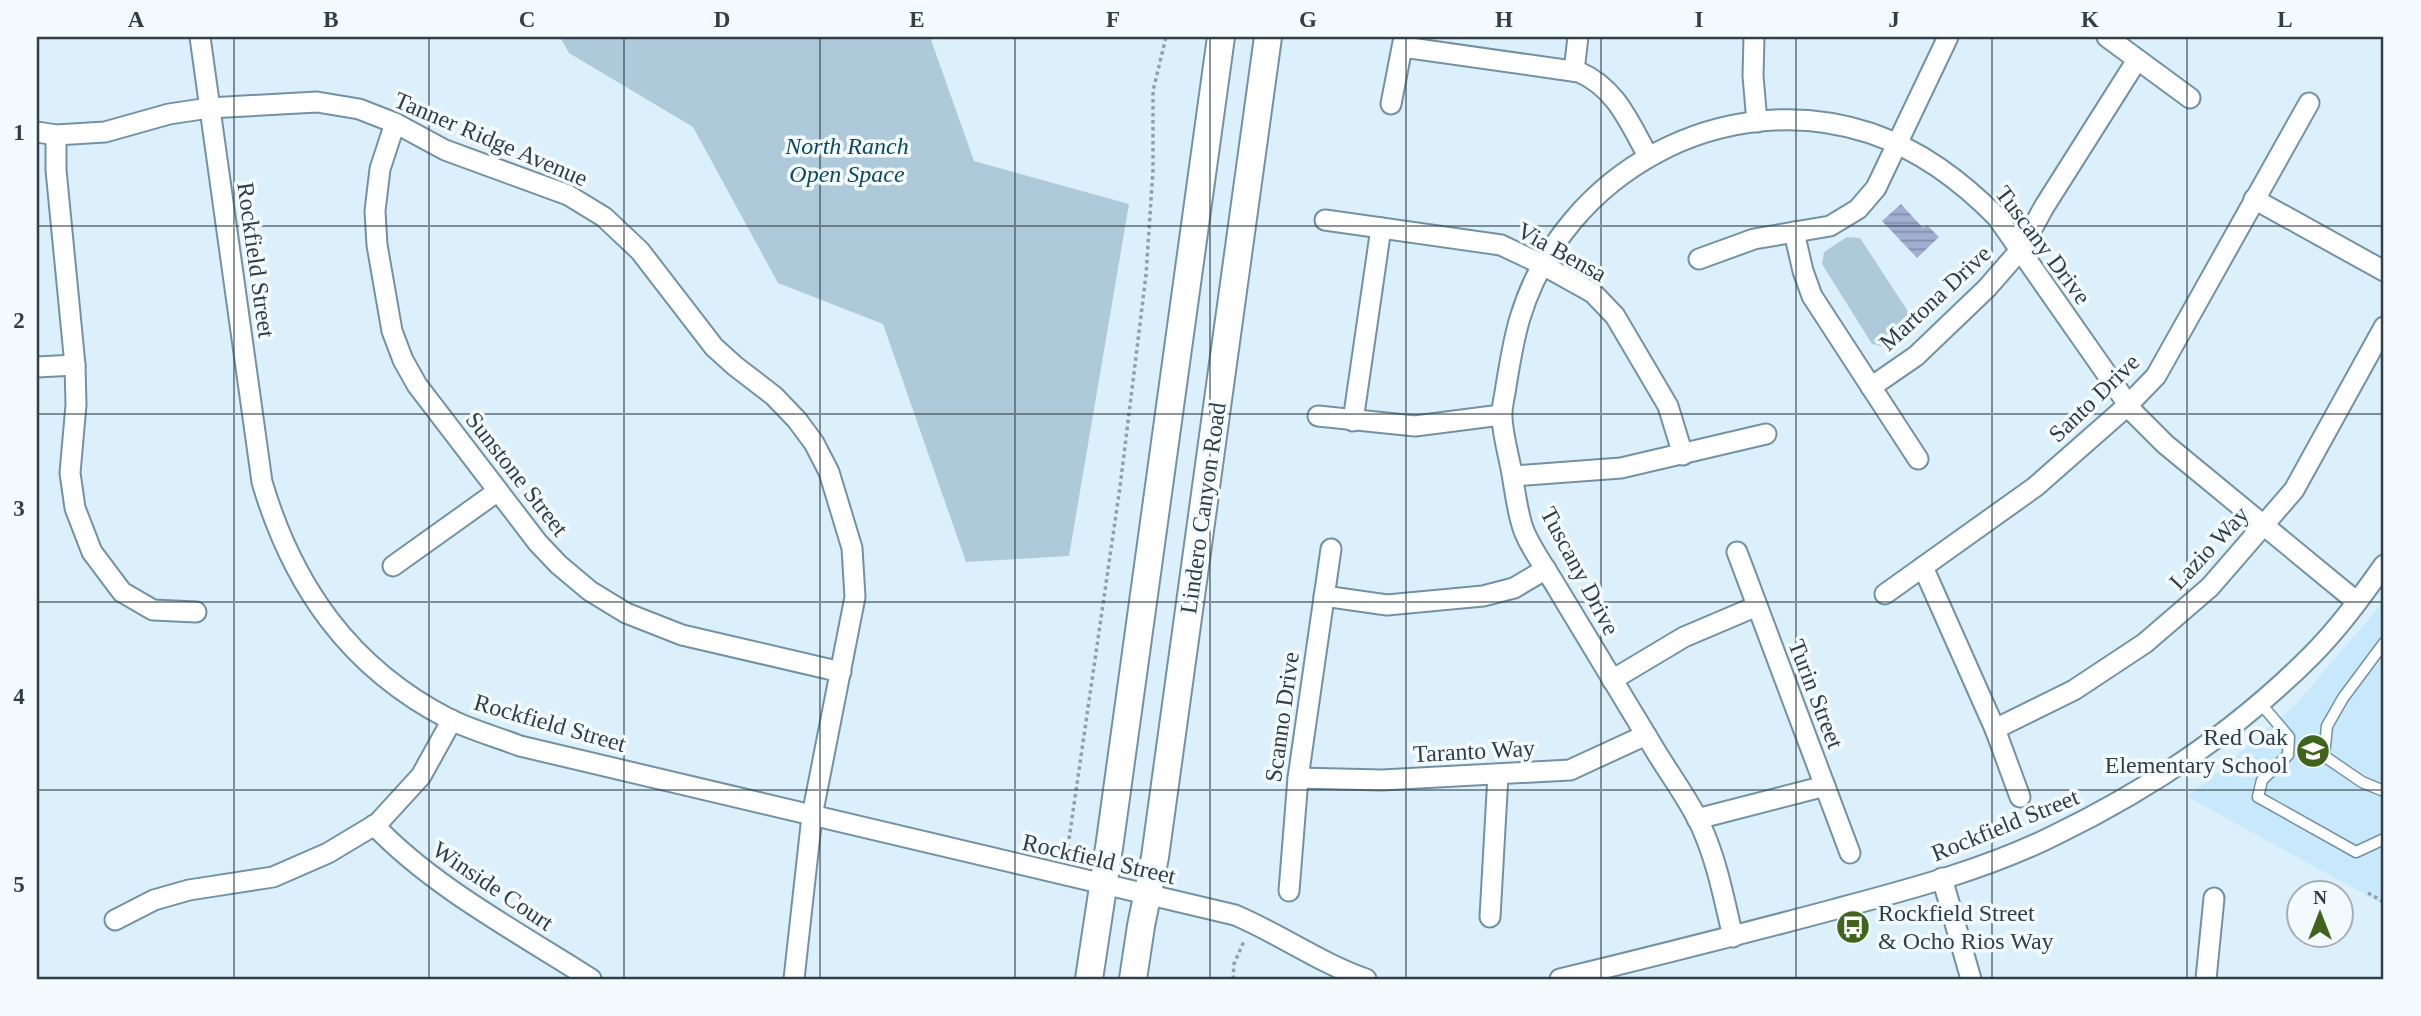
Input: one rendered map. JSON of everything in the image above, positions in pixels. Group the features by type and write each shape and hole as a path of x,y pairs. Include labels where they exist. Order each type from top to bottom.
{"main road":[{"name":"Lindero Canyon Road","path":"1089,979 1221,37"},
{"name":"Lindero Canyon Road","path":"1133,979 1155,857 1268,37"}],"street":[{"name":"Rockfield Street","path":"200,37 262,482 273,520 304,585 328,620 384,677 419,702 452,720 520,746 1235,915 1335,968 1366,979"},
{"path":"1573,71 1578,37"},
{"path":"1754,37 1753,76 1757,122"},
{"path":"1699,259 1754,239 1830,226 1858,209 1876,188 1948,37"},
{"path":"2107,37 2190,98"},
{"path":"1391,104 1404,42 1573,71 1596,79 1612,94 1648,156"},
{"name":"Martona Drive","path":"1871,387 1916,356 1987,288 2020,250 2044,207 2137,60"},
{"name":"Tanner Ridge Avenue","path":"46,133 105,132 169,114 209,108 317,102 359,109 395,123 446,150 568,195 604,217 640,251 714,347 774,396 797,420 814,443 829,472 852,548 855,597 812,816 794,979"},
{"name":"Santo Drive","path":"1885,594 2035,487 2128,405 2156,376 2309,103"},
{"name":"Tuscany Drive","path":"1733,937 1714,859 1697,819 1522,527 1501,415 1512,341 1526,298 1542,264 1562,232 1588,202 1648,156 1699,134 1757,122 1795,120 1831,124 1868,133 1897,144 1937,165 1970,190 1997,217 2128,405 2165,444 2357,602"},
{"name":"Sunstone Street","path":"395,123 380,169 375,212 377,244 392,331 417,384 538,543 590,591 626,613 682,635 841,672"},
{"path":"46,133 56,170 75,365 76,405 70,473 75,508 92,552 122,592 153,610 196,612"},
{"path":"2254,200 2384,271"},
{"name":"Via Bensa","path":"1325,220 1501,245 1542,264 1593,293 1615,316 1668,406 1683,455"},
{"path":"1353,421 1381,228"},
{"path":"1794,232 1812,296 1918,459"},
{"name":"Lazio Way","path":"1995,729 2074,690 2145,643 2210,587 2294,490 2384,327"},
{"path":"37,367 75,365"},
{"path":"1318,416 1415,426 1501,415"},
{"path":"1513,476 1621,468 1766,434"},
{"path":"393,566 498,491"},
{"name":"Scanno Drive","path":"1289,891 1298,778 1331,549"},
{"name":"Turin Street","path":"1737,552 1850,853"},
{"name":"Rockfield Street","path":"1560,979 1733,937 1895,893 2001,858 2055,835 2117,803 2168,771 2261,704 2313,654 2384,565"},
{"path":"1923,567 1995,729 2020,797"},
{"path":"1324,596 1387,605 1483,596 1514,588 1546,569"},
{"path":"1612,680 1684,637 1757,606"},
{"path":"115,920 154,900 189,890 273,877 328,853 374,825 421,776 452,720"},
{"name":"Taranto Way","path":"1298,778 1382,780 1570,770 1646,735"},
{"path":"1490,917 1498,775"},
{"path":"1697,819 1825,786"},
{"name":"Winside Court","path":"374,825 400,852 430,875 591,979"},
{"path":"1942,878 1971,979"},
{"path":"2206,979 2214,898"}],"lane":[{"path":"2384,643 2343,698 2327,726 2324,756 2362,782 2384,791"},
{"path":"2261,704 2289,737 2288,755 2262,780 2258,797 2356,852 2384,839"}],"path":[{"path":"1068,846 1120,487 1145,288 1153,170 1153,91 1166,37"},
{"path":"2368,893 2384,902"},
{"path":"1233,979 1234,964 1252,922"}],"shaded area":[{"path":"1901,204 1923,228 1927,225 1939,237 1917,258 1882,221"},
{"name":"Red Oak Elementary School","path":"2384,601 2384,905 2354,888 2354,880 2339,880 2188,797 2296,704"}],"green space":[{"name":"North Ranch Open Space","path":"560,37 930,37 974,161 1129,204 1069,556 966,562 883,324 778,283 693,127 569,53"},
{"path":"1847,237 1860,238 1911,316 1908,329 1884,347 1872,344 1822,264 1824,252"}],"place":[{"name":"Red Oak Elementary School","path":"2313,751"},
{"name":"Rockfield Street & Ocho Rios Way","path":"1853,927"}]}
